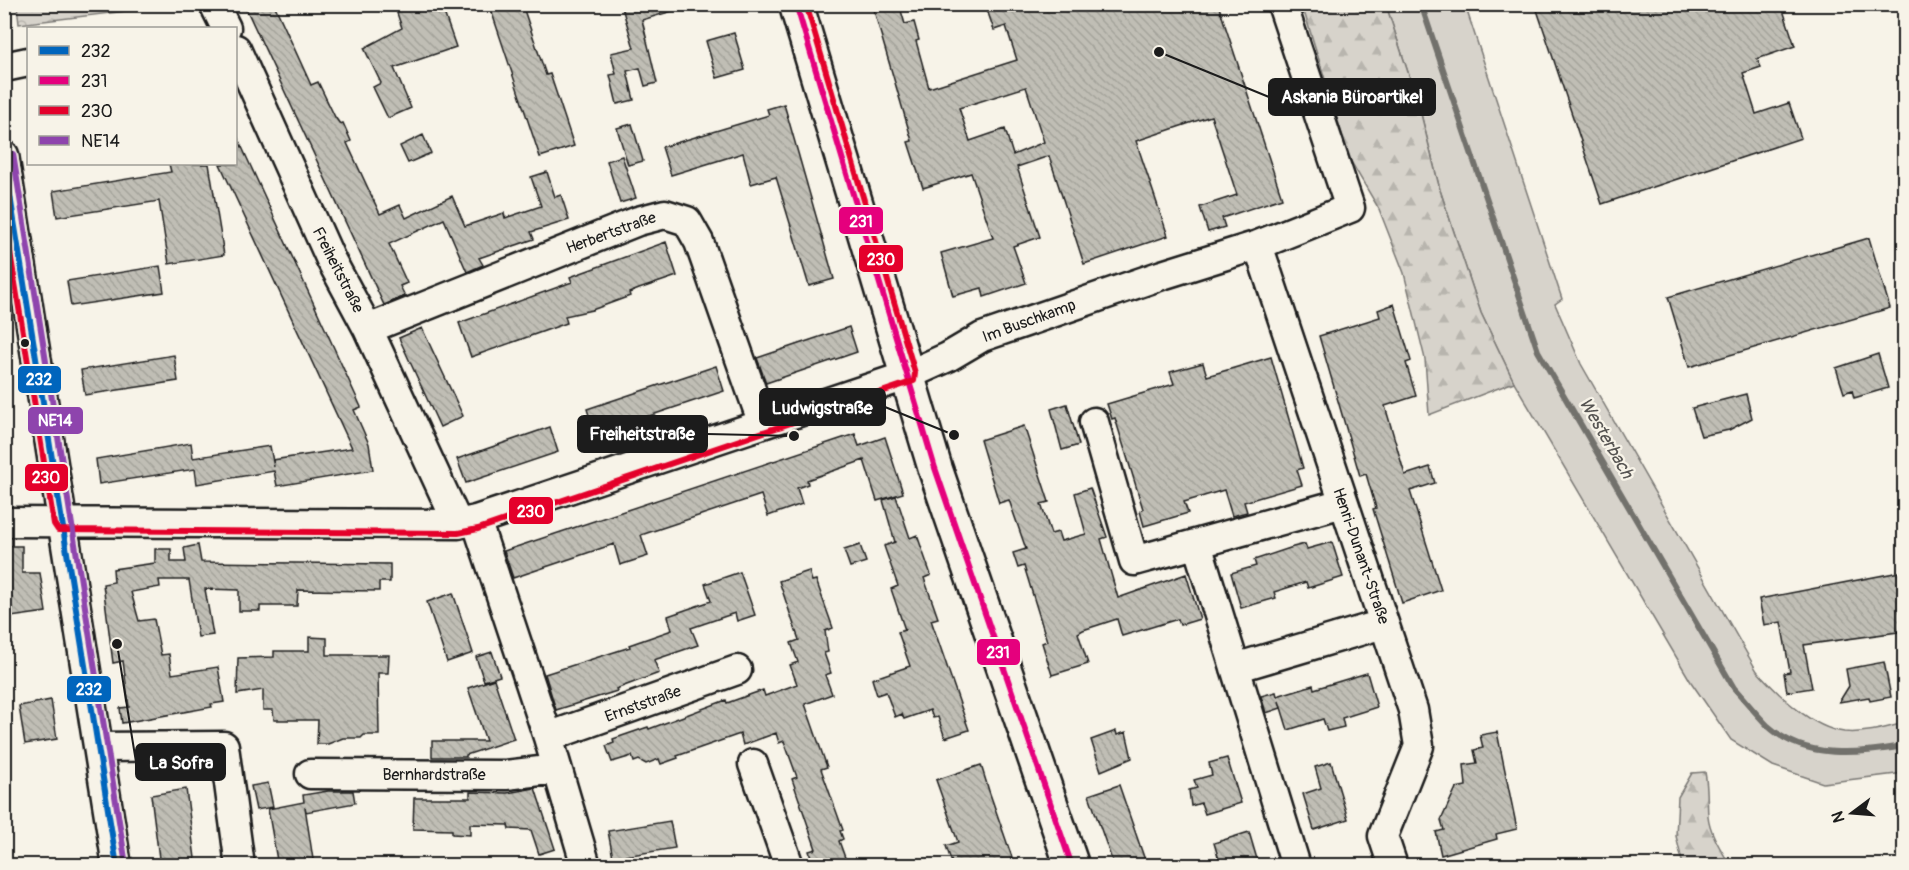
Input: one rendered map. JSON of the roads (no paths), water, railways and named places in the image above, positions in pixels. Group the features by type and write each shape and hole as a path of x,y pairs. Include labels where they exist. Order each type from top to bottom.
{"main road":[{"path":"796,4 906,376 1072,866"}],"street":[{"path":"214,4 226,27"},
{"name":"Im Buschkamp","path":"4,522 467,522 906,376 948,357 982,337 1162,275 1258,245 1350,208 1282,4"},
{"name":"Freiheitstraße","path":"237,51 331,260 467,522 548,737 586,866"},
{"path":"4,63 9,66 27,62"},
{"path":"4,155 117,866"},
{"name":"Herbertstraße","path":"368,329 638,221 665,214 687,221 699,242 762,424"},
{"name":"Henri-Dunant-Straße","path":"1258,245 1413,710 1419,746 1383,836 1393,866"},
{"path":"1094,422 1134,561 1343,503"},
{"path":"1197,544 1296,866"},
{"path":"1235,668 1383,624"},
{"name":"Ernststraße","path":"548,737 737,670"},
{"path":"99,747 236,746 240,866"},
{"path":"753,764 789,866"},
{"name":"Bernhardstraße","path":"310,774 506,775 557,769"}],"waterway":[{"name":"Westerbach","path":"1421,4 1538,351 1734,688 1768,726 1799,745 1833,752 1869,751 1904,746"}],"place":[{"name":"Askania Büroartikel","path":"1159,52"},
{"name":"Ludwigstraße","path":"954,435"},
{"name":"Freiheitstraße","path":"794,436"},
{"name":"La Sofra","path":"117,644"}]}
